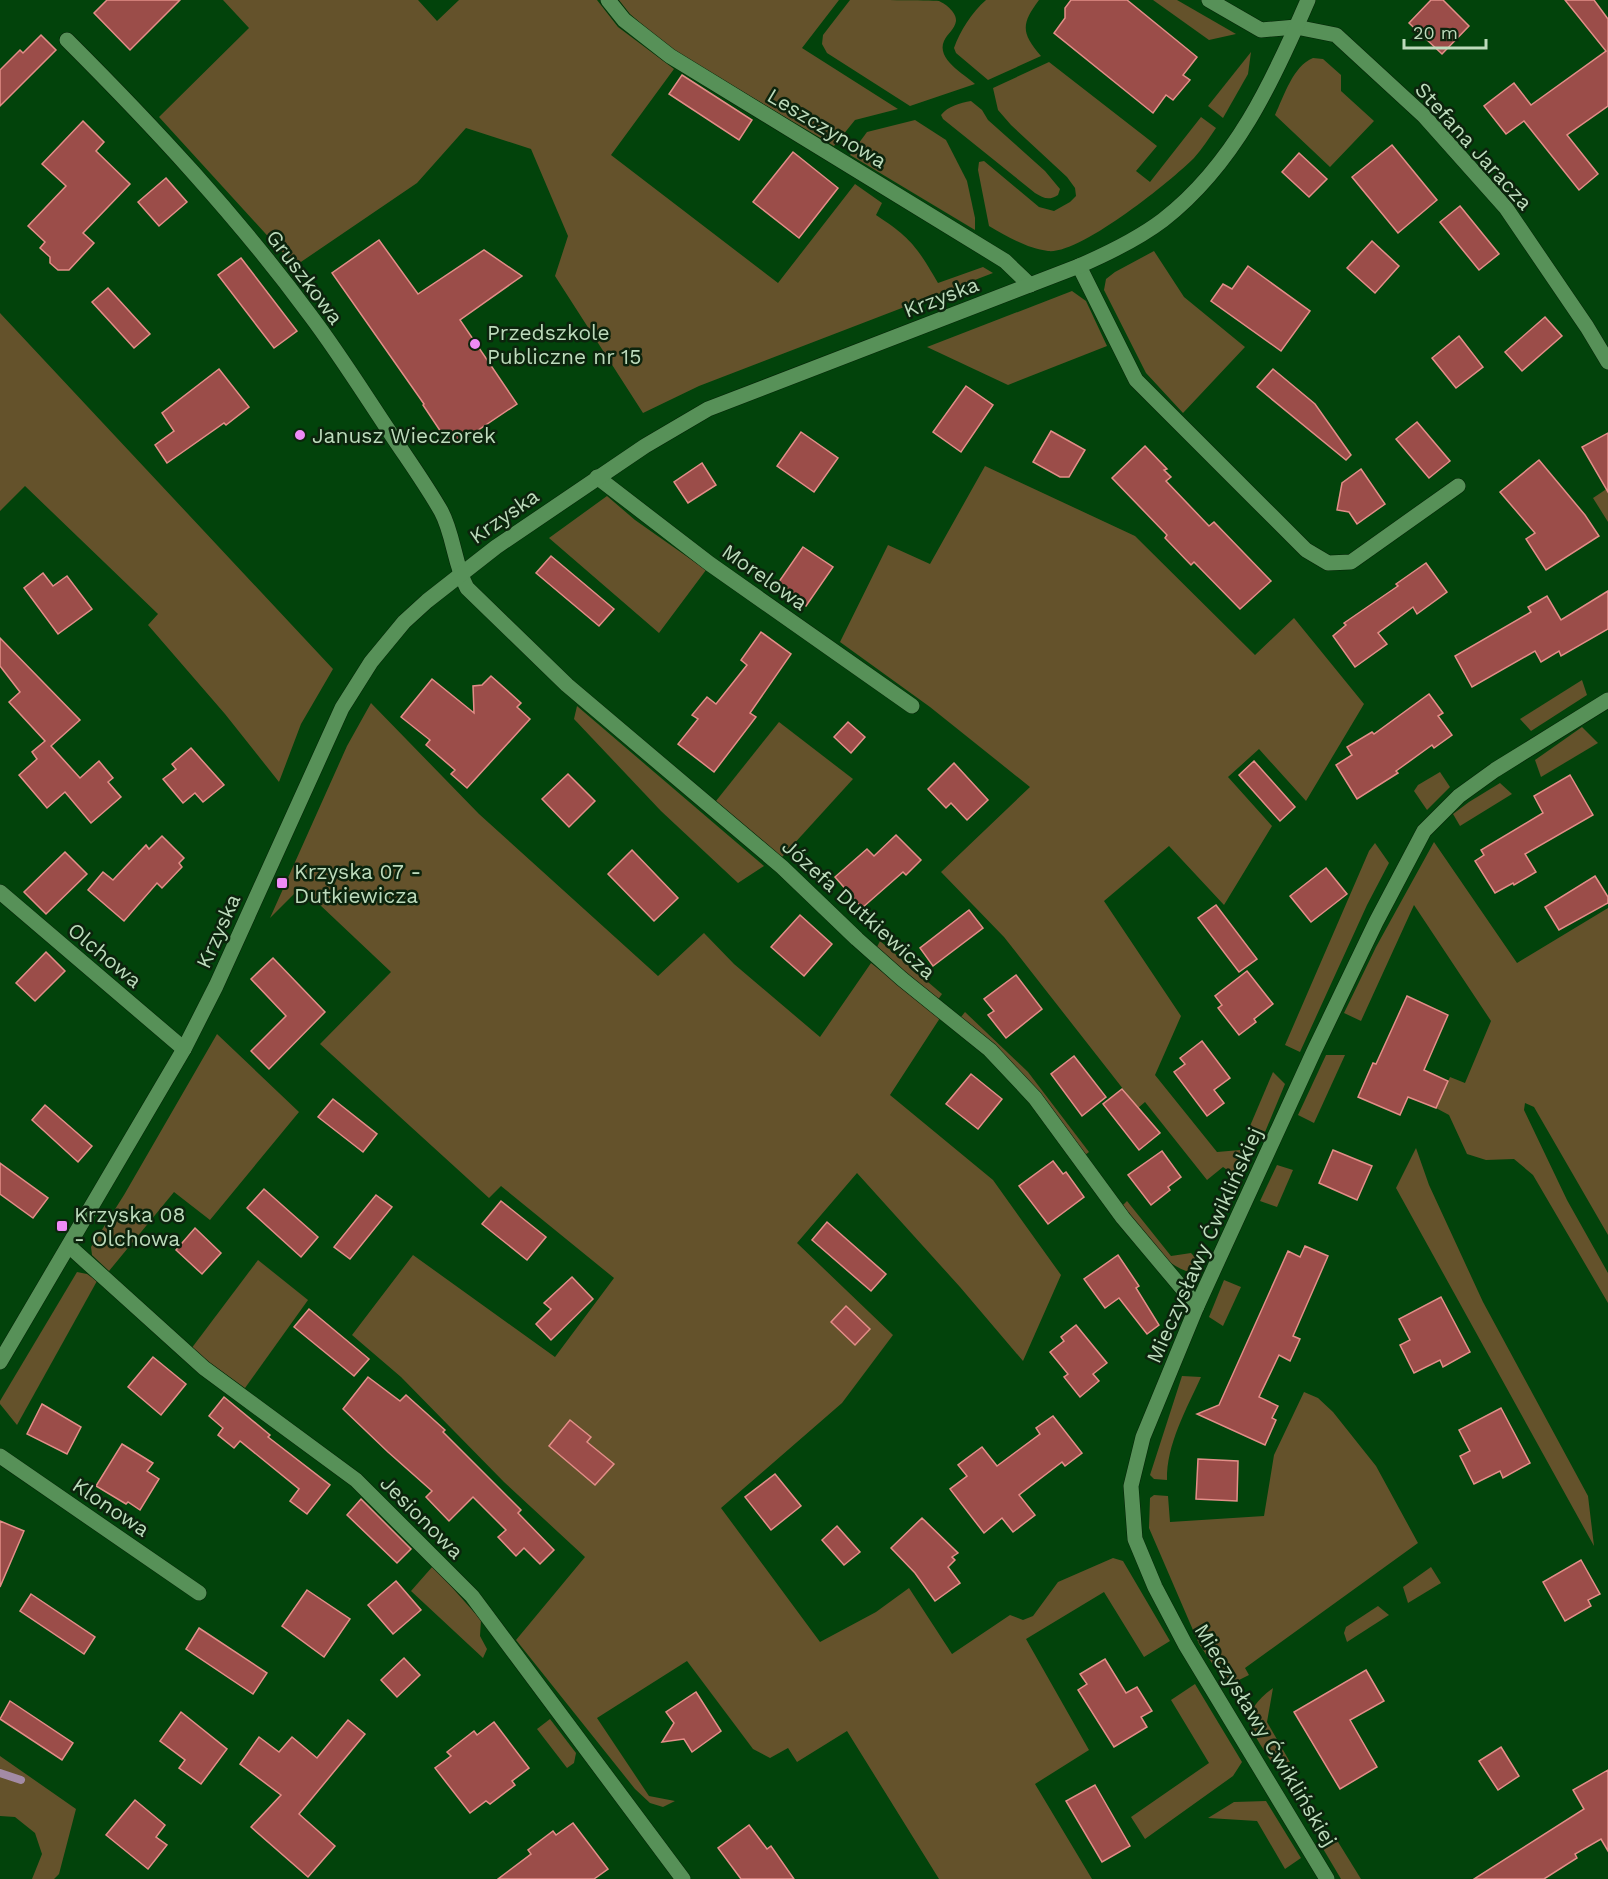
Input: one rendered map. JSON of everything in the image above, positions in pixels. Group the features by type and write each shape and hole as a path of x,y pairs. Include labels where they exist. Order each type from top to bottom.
{"street":[{"name":"Leszczynowa","path":"608,0 624,20 670,57 1005,261 1030,285"},
{"name":"Stefana Jaracza","path":"1209,0 1261,30 1296,27 1336,35 1424,116 1506,208 1587,327 1608,362"},
{"name":"Krzyska","path":"0,1362 184,1049 216,986 342,708 387,641 427,601 460,574 597,477 708,409 1079,266 1142,235 1181,205 1202,185 1234,145 1253,113 1308,0"},
{"name":"Gruszkowa","path":"67,40 127,101 234,219 310,315 442,513 456,553 460,574"},
{"path":"1079,266 1136,380 1306,550 1328,563 1351,562 1458,486"},
{"name":"Morelowa","path":"597,477 710,564 912,706"},
{"name":"Józefa Dutkiewicza","path":"460,574 467,588 567,685 782,867 856,939 902,979 990,1050 1035,1098 1123,1218 1197,1306"},
{"name":"Mieczysławy Ćwiklińskiej","path":"1328,1879 1185,1644 1155,1587 1135,1539 1131,1486 1143,1437 1197,1306 1314,1050 1376,922 1424,831 1459,796 1495,770 1608,700"},
{"name":"Olchowa","path":"0,892 184,1049"},
{"name":"Jesionowa","path":"69,1246 204,1368 356,1480 472,1596 683,1879"},
{"name":"Klonowa","path":"0,1456 199,1593"}],"shaded area":[{"path":"223,0 418,0 437,21 459,0 597,0 618,27 674,69 611,155 778,283 855,184 882,203 876,215 898,230 912,244 938,283 983,267 993,273 699,386 643,413 555,276 568,236 531,149 466,128 417,183 295,266 159,117 249,28"},
{"path":"619,0 839,0 802,48 898,109 855,120 834,146 671,49 630,14"},
{"path":"850,0 939,1 945,4 953,12 956,21 944,41 944,54 952,66 975,84 910,106 827,53 822,44 823,35"},
{"path":"986,0 1039,0 1026,22 1026,28 1030,41 1041,56 988,80 956,53 954,48 967,22"},
{"path":"1153,0 1177,0 1236,34 1209,40"},
{"path":"1251,52 1248,74 1223,118 1208,106"},
{"path":"1313,58 1323,59 1341,75 1341,91 1374,121 1330,167 1275,115 1295,75 1306,62"},
{"path":"1049,62 1157,146 1136,171 1150,182 1201,117 1216,128 1194,158 1146,199 1081,241 1063,249 1048,251 1025,245 989,226 978,170 979,162 984,161 1039,207 1054,211 1076,196 1075,188 1067,177 998,110 993,88"},
{"path":"971,101 982,110 988,120 1045,171 1060,189 1058,195 1046,198 1035,193 943,119 941,115 947,109"},
{"path":"915,120 946,140 967,181 975,218 975,230 850,155 867,132"},
{"path":"1154,251 1184,297 1245,347 1183,413 1146,373 1104,290 1106,279"},
{"path":"1072,291 1086,301 1107,346 1008,385 927,347"},
{"path":"0,313 333,669 301,724 279,782 225,714 148,625 158,614 25,486 0,511"},
{"path":"985,466 1135,536 1255,655 1294,618 1364,704 1306,801 1259,749 1228,777 1272,826 1224,905 1169,846 1104,901 1181,1016 1155,1075 1217,1152 1240,1150 1249,1158 1240,1174 1233,1174 1223,1167 1207,1180 1145,1102 1138,1108 1004,937 941,872 1030,787 930,707 840,642 888,545 930,564"},
{"path":"1608,488 1608,522 1593,498"},
{"path":"607,496 635,520 706,570 659,633 549,538"},
{"path":"1582,680 1587,695 1531,731 1520,719"},
{"path":"371,703 479,814 658,976 704,933 734,964 820,1037 871,963 940,1018 890,1095 993,1180 1061,1275 1023,1361 857,1173 797,1243 893,1335 842,1403 721,1508 820,1642 876,1612 909,1588 952,1654 1010,1615 1023,1620 1033,1616 1058,1582 1113,1558 1123,1561 1170,1641 1144,1657 1104,1592 1026,1639 1089,1750 1035,1784 1092,1879 939,1879 847,1731 797,1762 788,1748 770,1758 753,1749 687,1661 597,1718 649,1796 675,1801 663,1807 650,1803 635,1789 516,1640 585,1557 504,1482 401,1377 352,1335 413,1255 555,1357 614,1278 501,1186 489,1198 320,1044 391,972 301,887 270,918 347,746"},
{"path":"577,706 764,866 738,883 661,811 574,719"},
{"path":"779,722 853,779 782,857 716,801"},
{"path":"1582,727 1598,743 1541,777 1535,760"},
{"path":"1440,772 1450,787 1427,810 1414,791 1418,785"},
{"path":"1500,783 1512,794 1460,826 1453,814"},
{"path":"1434,842 1517,963 1608,908 1608,1235 1534,1107 1525,1103 1524,1110 1567,1200 1608,1273 1608,1303 1533,1175 1514,1159 1486,1160 1467,1154 1449,1115 1436,1108 1450,1077 1465,1083 1491,1021 1414,905 1361,1021 1344,1013 1376,947"},
{"path":"1375,843 1389,863 1367,905 1300,1052 1285,1045 1369,851"},
{"path":"880,941 942,994 937,1001 876,949"},
{"path":"965,1012 1028,1072 1089,1152 1085,1155 961,1017"},
{"path":"217,1034 299,1112 210,1220 174,1192 109,1271 92,1255 91,1247 124,1195"},
{"path":"1326,1055 1345,1055 1314,1123 1298,1115"},
{"path":"1273,1072 1285,1084 1265,1132 1250,1126"},
{"path":"1416,1148 1429,1185 1483,1302 1588,1496 1594,1546 1396,1188"},
{"path":"1277,1165 1293,1170 1277,1207 1260,1201"},
{"path":"1127,1201 1171,1256 1191,1253 1201,1264 1186,1271 1166,1259 1150,1243 1123,1205"},
{"path":"258,1260 308,1300 245,1388 191,1349"},
{"path":"77,1272 87,1274 97,1281 17,1425 0,1401"},
{"path":"1224,1280 1241,1287 1223,1326 1209,1317"},
{"path":"1182,1376 1201,1377 1174,1440 1167,1480 1154,1479 1150,1475"},
{"path":"1304,1392 1318,1398 1333,1412 1376,1466 1418,1543 1245,1668 1249,1675 1237,1681 1229,1681 1220,1675 1199,1644 1149,1528 1150,1498 1154,1495 1168,1496 1170,1522 1264,1516 1274,1455"},
{"path":"433,1566 481,1620 480,1636 487,1649 483,1658 411,1591"},
{"path":"1431,1567 1441,1583 1408,1603 1403,1587"},
{"path":"1378,1606 1389,1615 1347,1642 1344,1633 1346,1627"},
{"path":"1195,1684 1242,1762 1233,1776 1145,1839 1131,1817 1209,1763 1171,1700"},
{"path":"1273,1688 1267,1722 1290,1762 1272,1763 1258,1741 1251,1724 1254,1707"},
{"path":"550,1719 576,1753 574,1763 567,1768 537,1729"},
{"path":"0,1756 76,1809 59,1874 54,1879 32,1879 42,1854 35,1833 15,1817 0,1816"},
{"path":"1266,1801 1301,1858 1285,1869 1257,1821 1208,1818 1234,1802"},
{"path":"1335,1837 1361,1879 1341,1879 1322,1847"}],"building":[{"path":"107,0 180,0 130,50 94,13"},
{"path":"1071,0 1127,0 1197,57 1183,75 1190,80 1173,100 1166,95 1153,113 1054,33 1065,18 1065,8"},
{"path":"1431,0 1443,0 1469,26 1442,54 1409,23"},
{"path":"1565,0 1594,0 1608,19 1608,106 1567,135 1598,174 1579,190 1524,121 1506,134 1484,106 1514,83 1531,105 1606,51"},
{"path":"41,35 56,50 0,106 0,70 20,50 23,53"},
{"path":"682,75 752,120 739,140 669,94"},
{"path":"83,121 104,142 96,151 130,184 83,233 94,243 69,270 58,270 50,263 50,257 40,248 45,242 28,226 66,186 42,164"},
{"path":"1392,145 1437,200 1398,233 1352,177"},
{"path":"793,152 838,188 799,238 753,202"},
{"path":"1299,153 1327,179 1309,197 1282,172"},
{"path":"166,178 187,202 159,226 138,202"},
{"path":"1460,206 1499,254 1479,270 1440,222"},
{"path":"379,240 418,294 484,250 522,276 460,320 517,404 459,443 447,441 424,404 332,273"},
{"path":"1372,241 1399,266 1375,293 1347,268"},
{"path":"241,258 297,331 274,348 218,275"},
{"path":"1248,266 1310,311 1281,351 1211,301 1223,284 1232,289"},
{"path":"108,288 150,334 134,348 92,302"},
{"path":"1545,317 1562,336 1522,371 1505,352"},
{"path":"1459,336 1483,367 1456,388 1432,358"},
{"path":"219,369 249,407 226,425 224,423 167,463 155,445 174,431 162,413"},
{"path":"1273,369 1315,404 1351,455 1346,460 1257,387"},
{"path":"966,386 993,405 961,452 933,432"},
{"path":"1417,422 1450,461 1429,478 1396,439"},
{"path":"1051,431 1085,450 1069,477 1060,477 1033,462"},
{"path":"801,432 838,458 814,492 777,466"},
{"path":"1608,433 1608,492 1582,447"},
{"path":"1145,446 1167,469 1164,470 1171,477 1166,481 1209,526 1214,522 1271,581 1240,609 1194,562 1191,565 1165,538 1167,535 1112,478"},
{"path":"1539,460 1585,515 1599,536 1546,570 1526,539 1535,533 1500,492"},
{"path":"702,463 716,485 688,503 674,482"},
{"path":"1361,469 1385,504 1357,524 1349,512 1337,510 1342,483"},
{"path":"803,547 833,567 806,606 776,586"},
{"path":"551,556 614,609 599,626 536,573"},
{"path":"1426,563 1447,592 1417,614 1413,607 1378,633 1387,644 1355,667 1333,636 1346,625 1344,623 1398,586 1396,584"},
{"path":"43,573 53,586 67,576 92,609 58,634 24,588"},
{"path":"1608,591 1608,629 1561,656 1559,651 1541,662 1535,651 1472,687 1455,656 1531,612 1528,607 1547,596 1561,620"},
{"path":"761,632 791,654 750,713 756,717 714,772 678,744 698,719 692,715 707,697 716,704 747,665 741,660"},
{"path":"0,638 80,720 51,746 80,778 99,761 113,778 108,782 121,797 91,823 65,792 47,808 19,775 37,759 32,752 45,741 9,702 20,692 0,666"},
{"path":"491,676 521,703 517,707 530,719 467,788 451,774 455,770 426,745 430,740 401,717 432,679 474,713 473,686 482,685"},
{"path":"1429,694 1443,713 1438,716 1452,735 1434,748 1432,745 1396,771 1398,773 1357,799 1336,765 1352,755 1347,747 1372,732 1374,734"},
{"path":"848,722 865,737 851,753 834,737"},
{"path":"191,748 224,785 203,802 195,793 183,803 163,779 176,769 172,764"},
{"path":"1254,761 1295,807 1280,821 1239,775"},
{"path":"954,763 988,800 967,820 951,803 946,808 928,789"},
{"path":"568,774 595,801 569,827 542,799"},
{"path":"1570,775 1593,815 1525,854 1536,872 1495,893 1475,861 1484,855 1481,850 1543,813 1534,796"},
{"path":"896,835 921,860 906,875 903,872 862,908 835,877 867,849 874,856"},
{"path":"162,836 184,858 179,863 182,867 162,888 157,883 124,921 88,890 103,872 113,880 146,845 149,849"},
{"path":"632,850 678,898 654,921 608,874"},
{"path":"65,852 87,874 46,914 24,892"},
{"path":"1326,868 1347,894 1311,922 1290,896"},
{"path":"1595,876 1608,897 1608,903 1559,930 1545,907"},
{"path":"1216,905 1257,959 1239,972 1198,918"},
{"path":"969,910 983,928 933,966 920,948"},
{"path":"800,915 832,944 804,976 771,947"},
{"path":"46,952 65,971 35,1001 16,983"},
{"path":"273,958 325,1012 269,1069 251,1051 286,1016 251,979"},
{"path":"1247,971 1273,1004 1254,1019 1256,1022 1239,1035 1218,1008 1222,1005 1215,996"},
{"path":"1016,975 1042,1009 1006,1038 988,1015 994,1011 984,999"},
{"path":"1407,996 1448,1015 1424,1070 1448,1081 1436,1108 1408,1097 1400,1115 1358,1097"},
{"path":"1202,1041 1230,1078 1214,1090 1224,1103 1207,1116 1174,1072 1185,1064 1180,1058"},
{"path":"1074,1056 1106,1097 1082,1116 1051,1074"},
{"path":"971,1074 1002,1099 978,1129 946,1104"},
{"path":"1122,1089 1160,1133 1139,1150 1103,1104"},
{"path":"333,1099 377,1134 363,1152 318,1117"},
{"path":"45,1105 92,1146 78,1162 32,1120"},
{"path":"1333,1150 1372,1166 1357,1200 1319,1183"},
{"path":"1162,1151 1181,1177 1168,1187 1170,1190 1151,1205 1128,1175"},
{"path":"1053,1161 1063,1174 1066,1172 1084,1197 1048,1224 1019,1186"},
{"path":"0,1163 48,1198 33,1218 0,1194"},
{"path":"264,1189 318,1237 301,1257 247,1208"},
{"path":"376,1195 392,1207 350,1259 334,1247"},
{"path":"501,1201 546,1237 527,1260 482,1224"},
{"path":"827,1222 886,1274 871,1291 812,1240"},
{"path":"195,1228 221,1253 202,1274 176,1250"},
{"path":"1305,1246 1328,1256 1293,1336 1300,1339 1290,1361 1279,1355 1259,1397 1278,1406 1272,1418 1276,1420 1265,1445 1197,1414 1219,1405 1288,1251 1300,1257"},
{"path":"1118,1255 1139,1286 1136,1288 1159,1325 1147,1334 1119,1298 1105,1308 1084,1279"},
{"path":"572,1277 593,1299 551,1340 536,1324 551,1309 544,1303"},
{"path":"1441,1297 1470,1352 1443,1367 1440,1360 1414,1373 1400,1345 1410,1340 1399,1319"},
{"path":"846,1306 870,1329 855,1345 831,1322"},
{"path":"309,1309 369,1359 354,1376 294,1327"},
{"path":"1076,1325 1107,1363 1093,1374 1099,1381 1080,1397 1064,1377 1068,1374 1050,1352 1064,1341 1061,1337"},
{"path":"153,1357 186,1384 161,1415 128,1387"},
{"path":"368,1377 400,1401 406,1395 445,1430 443,1432 521,1510 518,1513 554,1550 540,1564 524,1548 516,1556 498,1537 506,1530 473,1497 449,1521 426,1497 432,1491 343,1409"},
{"path":"224,1397 270,1435 268,1437 330,1485 307,1514 290,1501 299,1489 240,1441 234,1448 218,1435 223,1428 209,1416"},
{"path":"42,1404 81,1427 67,1454 27,1434"},
{"path":"1501,1408 1530,1463 1503,1478 1500,1471 1474,1484 1460,1456 1470,1451 1459,1430"},
{"path":"1053,1416 1082,1453 1065,1466 1062,1462 1019,1495 1035,1515 1013,1532 1002,1518 984,1533 950,1489 967,1476 958,1465 982,1447 997,1466 1040,1434 1036,1428"},
{"path":"570,1420 591,1437 587,1442 614,1464 595,1485 549,1446"},
{"path":"122,1444 153,1463 147,1471 159,1479 140,1510 96,1486"},
{"path":"1198,1459 1238,1461 1237,1501 1196,1499"},
{"path":"775,1474 801,1506 771,1530 745,1497"},
{"path":"361,1499 411,1549 397,1563 347,1515"},
{"path":"922,1518 958,1553 952,1557 955,1560 948,1567 960,1583 935,1601 915,1573 891,1548"},
{"path":"0,1521 24,1531 0,1587"},
{"path":"837,1526 860,1552 844,1565 822,1540"},
{"path":"1581,1560 1600,1594 1588,1600 1591,1606 1565,1621 1543,1582"},
{"path":"396,1581 421,1610 393,1634 368,1605"},
{"path":"307,1590 350,1619 324,1657 282,1626"},
{"path":"31,1594 95,1637 84,1654 20,1611"},
{"path":"199,1628 267,1673 253,1694 186,1649"},
{"path":"404,1658 420,1675 397,1697 381,1680"},
{"path":"1105,1659 1126,1693 1137,1687 1152,1711 1141,1717 1147,1727 1114,1747 1078,1690 1087,1684 1080,1674"},
{"path":"1366,1670 1384,1701 1350,1720 1377,1767 1340,1789 1294,1712"},
{"path":"696,1692 721,1731 692,1752 684,1739 662,1742 674,1723 666,1712"},
{"path":"10,1701 73,1743 62,1760 0,1719"},
{"path":"181,1712 227,1749 201,1784 179,1768 185,1760 160,1741"},
{"path":"348,1720 365,1734 299,1814 335,1846 308,1877 251,1827 281,1795 240,1764 259,1737 279,1752 292,1737 317,1758"},
{"path":"494,1722 529,1768 512,1781 515,1785 490,1804 486,1801 470,1813 435,1768 451,1756 447,1752 474,1731 477,1735"},
{"path":"1501,1747 1519,1776 1498,1790 1479,1761"},
{"path":"1608,1770 1608,1851 1601,1839 1575,1854 1577,1858 1544,1879 1474,1879 1584,1809 1573,1790"},
{"path":"1095,1785 1130,1846 1102,1862 1066,1801"},
{"path":"135,1800 165,1825 156,1837 167,1845 148,1869 106,1835"},
{"path":"573,1823 608,1869 594,1879 498,1879 531,1854 528,1850 553,1831 556,1835"},
{"path":"749,1825 767,1849 771,1846 794,1879 741,1879 718,1848"}],"waterway":[{"path":"0,1773 21,1780"}],"place":[{"name":"Przedszkole Publiczne nr 15","path":"475,344"},
{"name":"Janusz Wieczorek","path":"300,435"},
{"name":"Krzyska 07 - Dutkiewicza","path":"282,883"},
{"name":"Krzyska 08 - Olchowa","path":"62,1226"}]}
